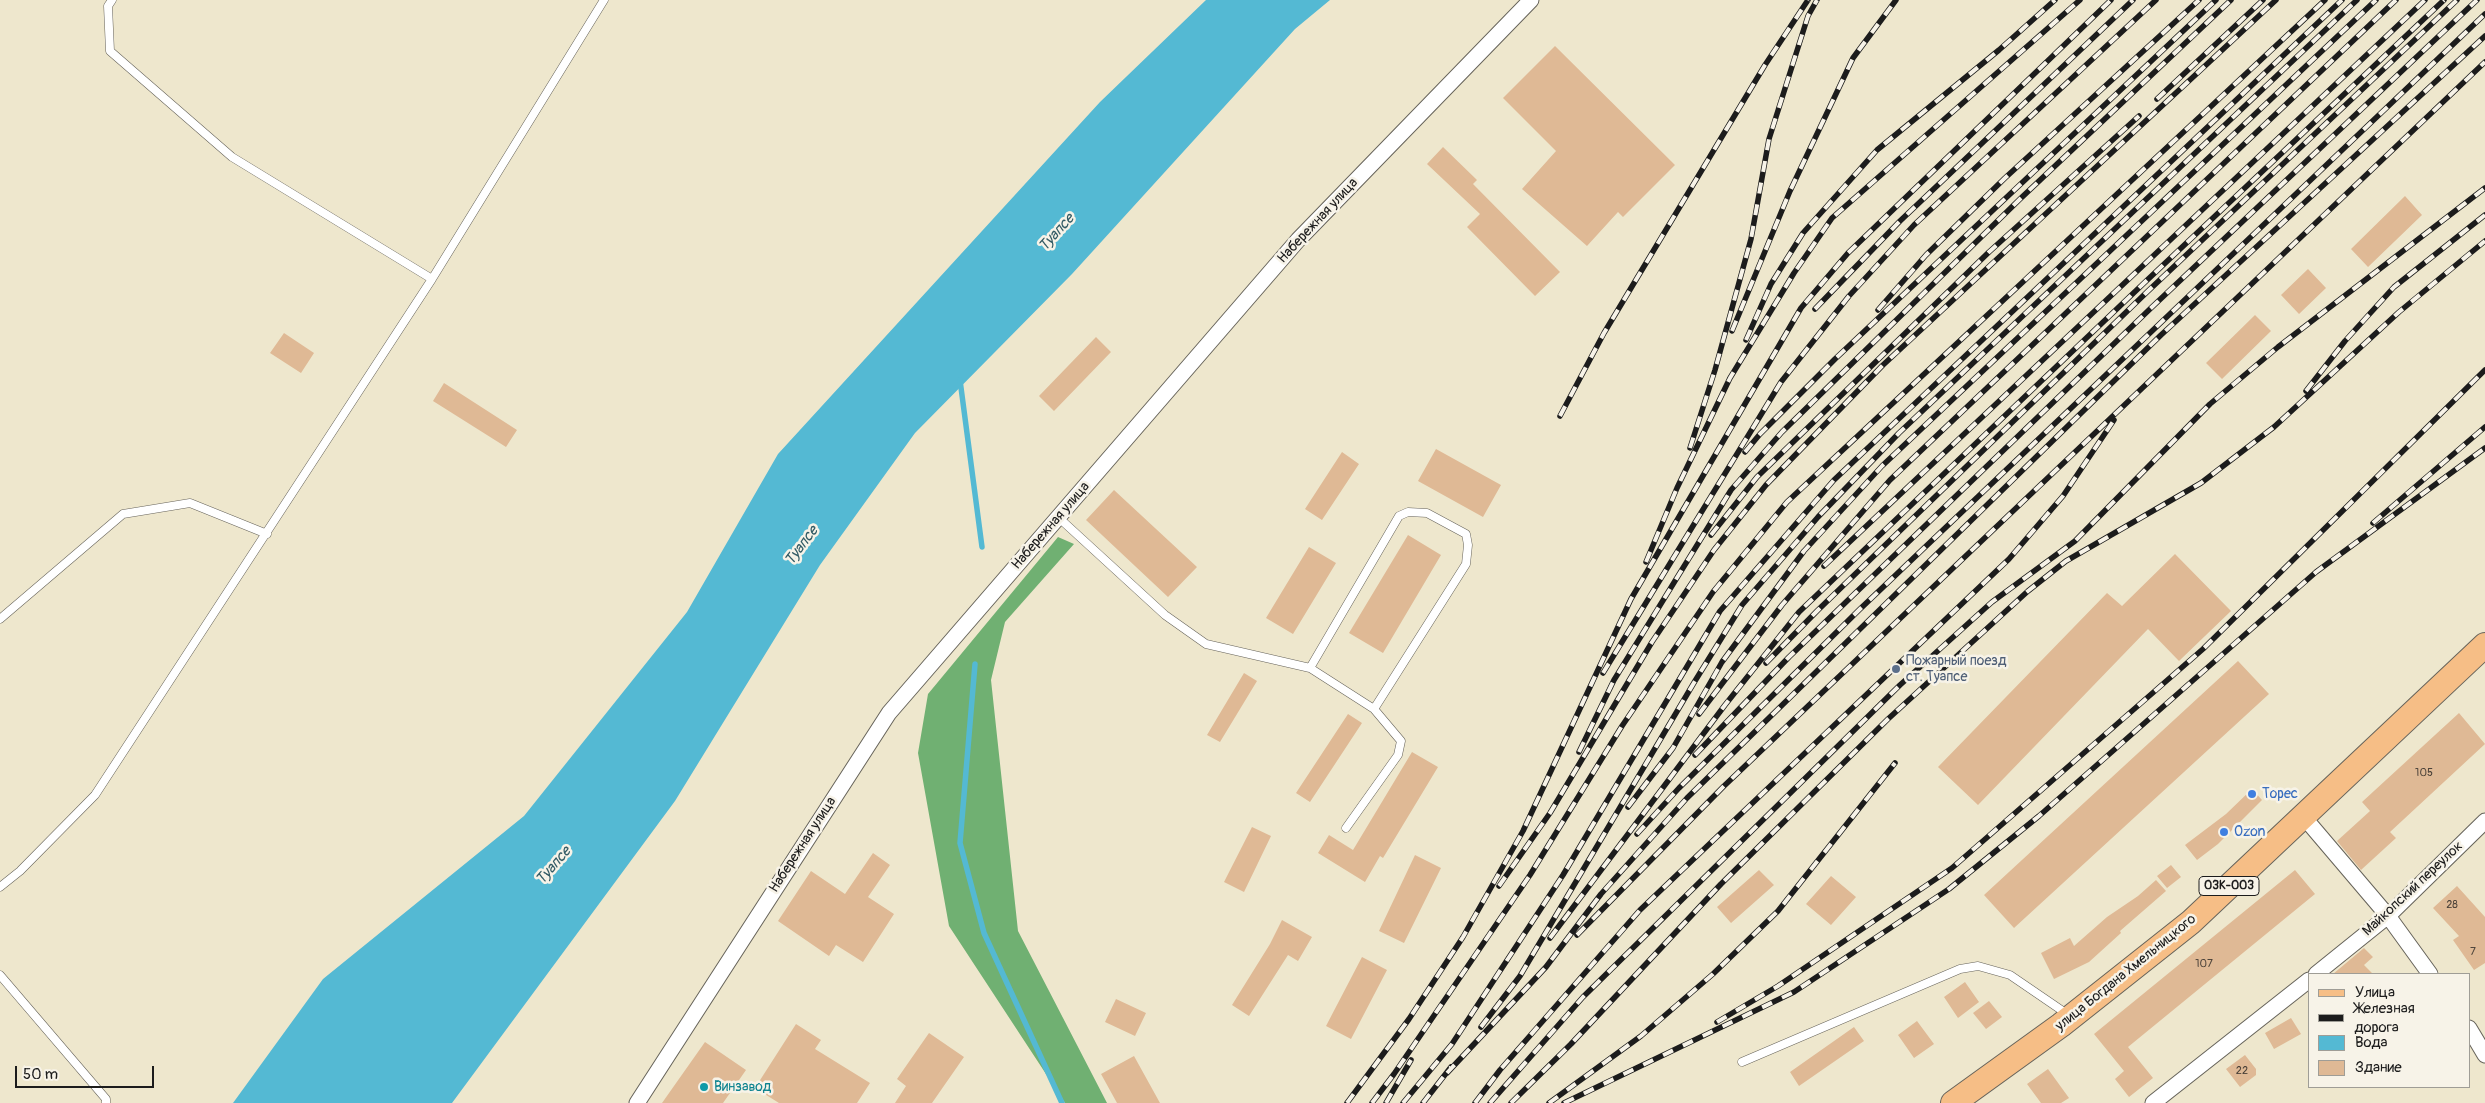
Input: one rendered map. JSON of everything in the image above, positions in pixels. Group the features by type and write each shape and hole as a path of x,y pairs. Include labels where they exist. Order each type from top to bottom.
{"main road":[{"name":"улица Богдана Хмельницкого","path":"1953,1103 2072,1017 2191,922 2485,644"}],"street":[{"name":"Набережная улица","path":"637,1103 889,712 1298,240 1531,0"},
{"path":"2303,816 2388,916 2429,973"},
{"name":"Майкопский переулок","path":"2317,973 2388,916 2485,821"},
{"path":"2153,1103 2308,981"},
{"path":"2470,1030 2485,1055"}],"lane":[{"path":"112,0 108,6 110,51 224,151 432,279"},
{"path":"0,887 20,871 95,795 432,279 604,0"},
{"path":"0,619 123,514 190,502 267,534"},
{"path":"1310,668 1399,516 1408,512 1427,513 1466,534 1468,545 1466,564 1374,709"},
{"path":"1058,517 1165,615 1206,644 1310,668 1374,709 1401,741 1398,755 1346,828"},
{"path":"1742,1062 1960,968 1978,966 2010,975 2072,1017"},
{"path":"0,975 106,1099 106,1103"}],"green space":[{"path":"1058,537 1074,544 1005,622 991,680 1018,931 1107,1103 1065,1103 949,926 918,753 928,694"}],"water":[{"name":"Туапсе","path":"1206,0 1330,0 1295,29 1072,274 915,433 820,565 675,801 452,1103 233,1103 323,979 524,816 687,612 778,454 1100,102"}],"building":[{"path":"1555,46 1675,165 1623,217 1618,212 1587,246 1522,189 1556,151 1503,98"},
{"path":"1443,147 1477,180 1473,184 1560,272 1535,296 1467,227 1480,214 1427,164"},
{"path":"2405,196 2422,215 2368,267 2351,249"},
{"path":"2308,269 2326,288 2299,314 2281,295"},
{"path":"2255,315 2271,331 2222,379 2206,363"},
{"path":"284,333 314,353 301,373 270,353"},
{"path":"1096,337 1111,352 1054,411 1039,396"},
{"path":"444,383 517,430 506,447 433,401"},
{"path":"1436,449 1501,485 1483,517 1418,481"},
{"path":"1342,452 1359,464 1322,520 1305,509"},
{"path":"1114,490 1197,567 1168,597 1086,520"},
{"path":"1408,535 1441,555 1383,653 1349,633"},
{"path":"1309,547 1336,563 1293,634 1266,618"},
{"path":"2175,554 2231,611 2179,661 2148,629 1978,805 1938,767 2107,593 2122,606"},
{"path":"2238,661 2269,694 2014,928 1984,895"},
{"path":"1244,673 1257,681 1220,742 1207,735"},
{"path":"2459,713 2485,744 2390,832 2396,838 2361,870 2337,841 2370,811 2362,802"},
{"path":"1348,714 1362,723 1310,802 1296,793"},
{"path":"1412,752 1438,767 1383,858 1380,856 1365,882 1318,853 1329,835 1353,850"},
{"path":"2252,789 2262,800 2218,844 2197,860 2185,845 2226,814"},
{"path":"1252,827 1271,836 1244,892 1224,882"},
{"path":"873,853 890,865 868,897 894,914 863,962 836,945 829,956 778,921 811,871 845,894"},
{"path":"1415,855 1441,868 1404,943 1379,931"},
{"path":"2171,865 2181,877 2167,888 2157,876"},
{"path":"1759,870 1774,885 1731,923 1717,907"},
{"path":"2295,870 2315,894 2128,1047 2153,1078 2129,1097 2115,1079 2124,1071 2094,1034"},
{"path":"1831,876 1856,897 1831,925 1806,904"},
{"path":"2156,880 2166,891 2120,931 2121,933 2089,962 2054,979 2041,953 2070,938 2074,946 2107,917 2138,896"},
{"path":"2457,886 2485,917 2485,963 2474,970 2453,940 2459,936 2433,908"},
{"path":"1282,920 1312,937 1298,961 1288,955 1249,1016 1232,1005 1270,944"},
{"path":"2364,948 2373,957 2364,965 2372,973 2334,973"},
{"path":"1362,957 1387,970 1351,1039 1326,1026"},
{"path":"1965,982 1979,1002 1958,1018 1944,997"},
{"path":"1116,999 1146,1013 1135,1036 1105,1022"},
{"path":"1989,1001 2002,1017 1986,1029 1973,1013"},
{"path":"2291,1018 2301,1034 2274,1049 2265,1033"},
{"path":"1917,1021 1934,1044 1914,1058 1898,1035"},
{"path":"796,1024 821,1040 815,1049 870,1083 857,1103 779,1103 755,1088"},
{"path":"1854,1027 1864,1041 1799,1086 1790,1072"},
{"path":"929,1033 964,1057 932,1103 895,1103 906,1086 897,1079"},
{"name":"Винзавод","path":"705,1042 746,1070 723,1103 662,1103"},
{"path":"2245,1055 2256,1069 2256,1075 2240,1087 2226,1069"},
{"path":"1134,1056 1160,1103 1117,1103 1101,1074"},
{"path":"2048,1069 2069,1098 2061,1103 2041,1103 2027,1084"}],"waterway":[{"path":"960,380 982,547"},
{"path":"975,664 960,843 984,933 1062,1103"}],"railway":[{"path":"1560,416 1604,333 1765,65 1808,0"},
{"path":"1690,448 1715,370 1751,239 1769,139 1808,16 1817,0"},
{"path":"1732,331 1790,191 1853,58 1896,0"},
{"path":"1746,340 1771,284 1803,233 1877,150 1999,50 2055,0"},
{"path":"1646,562 1677,488 1730,378 1794,273 1832,218 2080,0"},
{"path":"1347,1103 1409,1019 1463,937 1523,831 1631,599 1801,308 1848,253 2111,0"},
{"path":"1815,309 1900,221 2133,0"},
{"path":"1603,673 1781,382 1849,296 1914,225 2156,0"},
{"path":"1878,310 1926,255 2005,178 2199,0"},
{"path":"1745,452 1760,434 1835,359 2216,0"},
{"path":"1579,752 1614,680 1731,490 1782,432 2020,199 2231,0"},
{"path":"2157,99 2263,0"},
{"path":"1499,886 1550,813 1652,642 1714,550 1766,485 1883,365 2276,0"},
{"path":"1372,1103 1394,1074 1530,875 1622,726 1713,592 1787,502 2325,0"},
{"path":"1403,1103 1452,1044 1563,875 1720,611 1834,480 2342,0"},
{"path":"1481,1027 1520,976 1742,605 1818,517 1899,433 2357,0"},
{"path":"1628,807 1673,748 1722,662 1804,551 1882,466 2376,0"},
{"path":"1699,714 1782,605 1890,480 2396,0"},
{"path":"1824,566 2425,0"},
{"path":"1550,938 1725,705 1799,612 2444,0"},
{"path":"1766,663 1818,610 2147,292 2457,0"},
{"path":"1695,755 1789,657 2151,308 2477,0"},
{"path":"1637,834 1679,788 1859,610 2485,14"},
{"path":"1447,1073 1546,967 1601,894 1687,798 2161,335 2485,36"},
{"path":"1577,935 1724,786 2485,62"},
{"path":"1711,535 1757,477 1989,252 2139,116"},
{"path":"1490,1103 1583,997 1900,685 1992,602 2075,541 2210,404 2278,347 2485,188"},
{"path":"2306,391 2345,341 2394,287 2485,215"},
{"path":"1511,1103 1571,1044 1721,884 1888,719 2028,591 2066,561 2201,483 2274,427 2399,312 2485,241"},
{"path":"1717,1022 1778,986 1952,868 2203,649 2485,370"},
{"path":"1475,1103 1500,1070 1640,910 2009,559 2063,496 2114,420"},
{"path":"2373,523 2485,427"},
{"path":"1564,1103 1794,992 1949,889 2039,816 2316,572 2485,448"},
{"path":"1549,1103 1641,1036 1713,974 1778,911 1895,763"},
{"path":"1386,1103 1411,1060"},
{"path":"1423,1103 1451,1067"}],"place":[{"name":"Пожарный поезд ст. Туапсе","path":"1896,669"},
{"name":"Торес","path":"2252,794"},
{"name":"Ozon","path":"2224,832"},
{"name":"Винзавод","path":"704,1087"}]}
